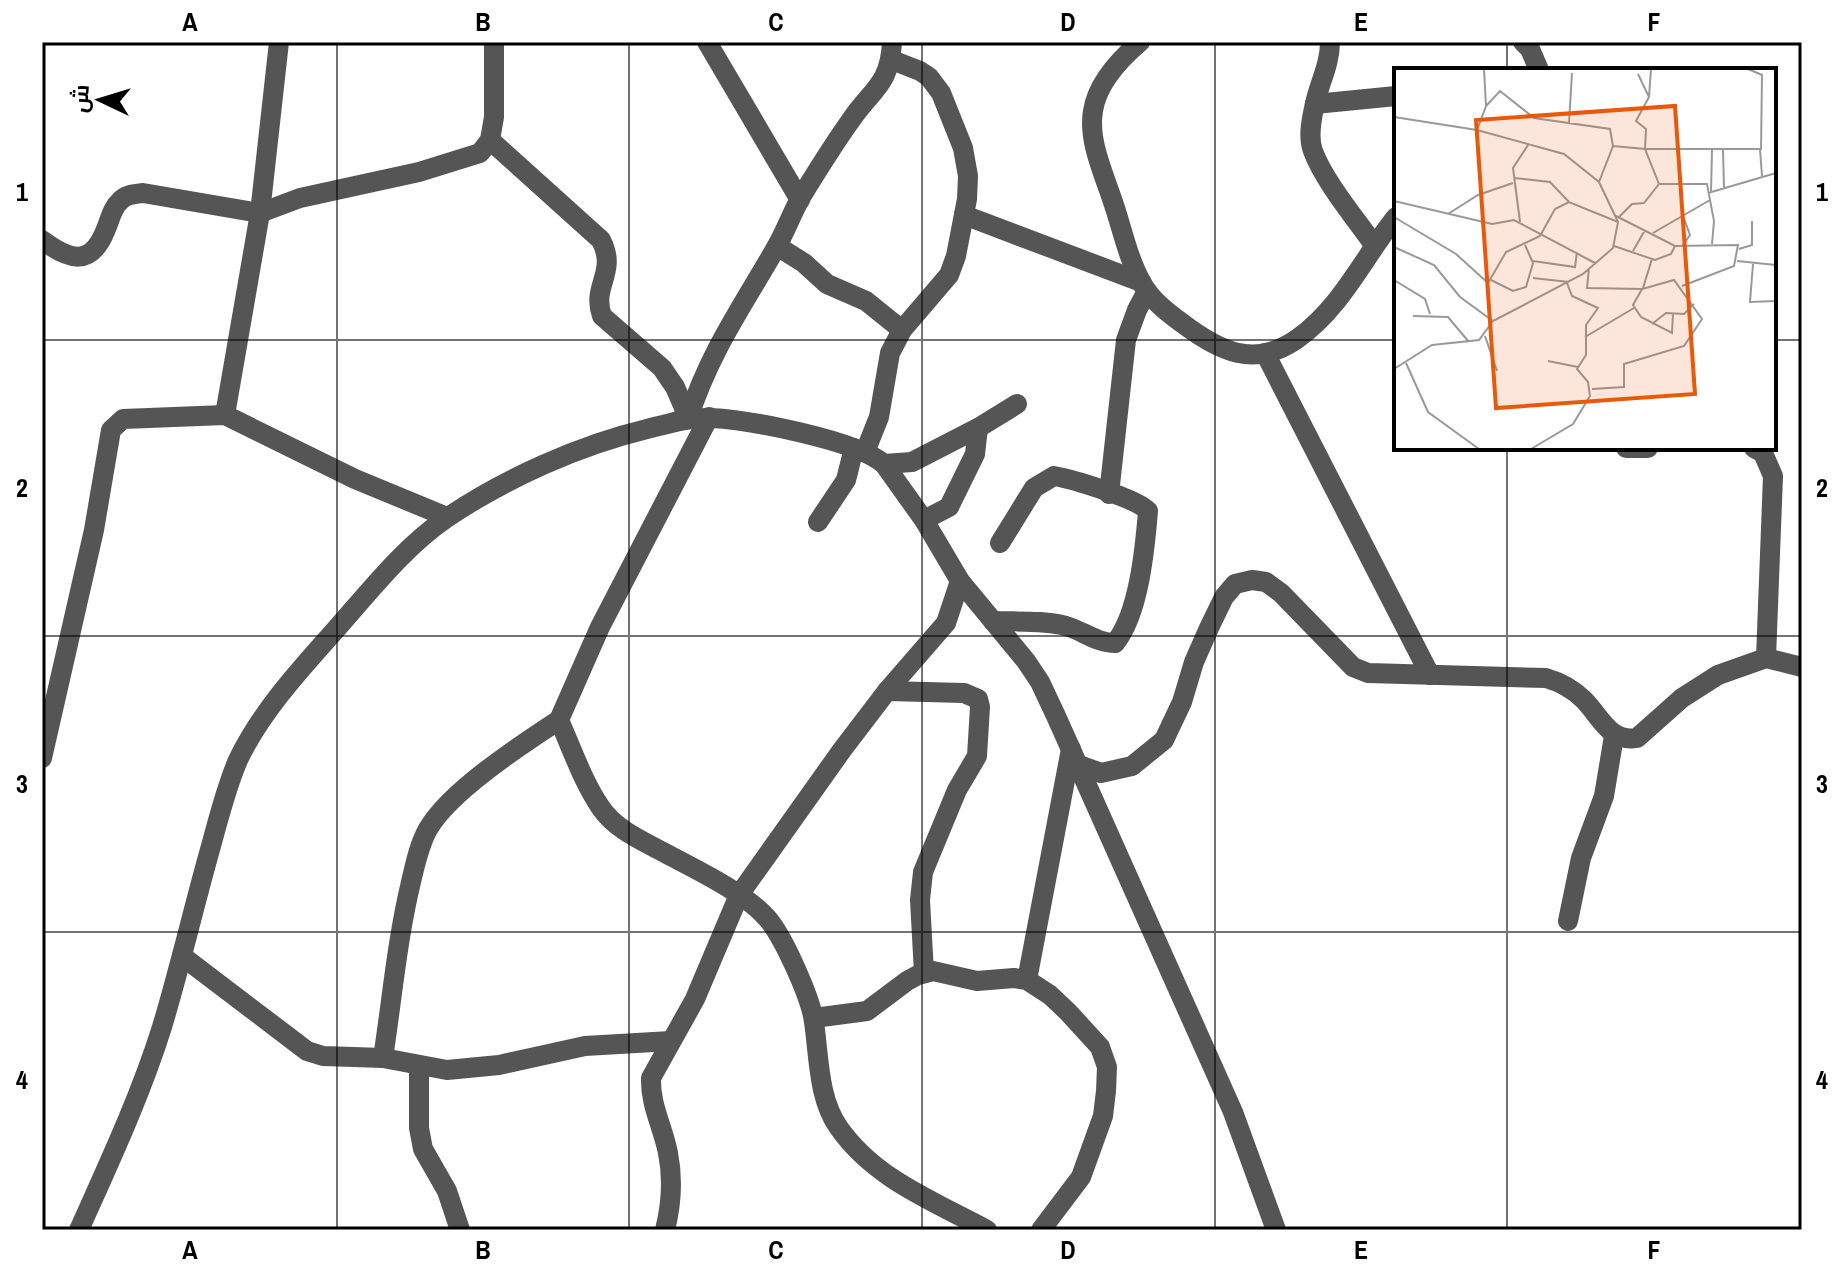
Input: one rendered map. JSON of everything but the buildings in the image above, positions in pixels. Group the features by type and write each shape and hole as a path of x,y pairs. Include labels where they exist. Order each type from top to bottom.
{"street":[{"path":"225,415 260,213 279,42"},
{"path":"42,240 67,256 86,255 104,234 117,203 132,194 143,193 260,213 300,198 419,172 480,153 490,140 494,104 494,42"},
{"path":"707,42 800,200"},
{"path":"1140,42 1121,59 1103,85 1093,110 1094,145 1144,287 1169,314 1221,349 1244,355 1265,353 1295,340 1327,313 1343,295 1394,220"},
{"path":"1330,42 1326,72 1310,131 1312,149 1322,169 1374,245"},
{"path":"1523,42 1530,49 1538,68"},
{"path":"383,1058 405,908 418,855 428,830 447,804 515,749 559,720 690,419 701,379 720,340 777,246 800,200 852,117 878,89 892,51 929,77 941,93 963,148 968,176 964,215 949,275 902,330 890,353 879,417 859,450 846,480 818,522"},
{"path":"1315,104 1394,96"},
{"path":"490,140 601,240 609,260 600,291 602,316 662,368 690,419"},
{"path":"964,215 1144,287"},
{"path":"777,246 804,263 827,284 866,301 902,330"},
{"path":"1109,494 1126,340 1144,287"},
{"path":"1265,353 1430,675"},
{"path":"884,464 912,462 1017,404"},
{"path":"42,758 50,682 94,530 111,430 123,419 225,415 355,479 447,517"},
{"path":"79,1230 141,1087 162,1026 224,799 255,728 301,669 358,605 412,547 447,517 582,447 690,419 788,431 859,450 884,464 924,520 960,581 1040,682 1233,1112 1276,1230"},
{"path":"924,520 949,507 975,454 978,428"},
{"path":"1758,450 1763,453 1773,476 1766,658"},
{"path":"993,621 1065,626 1106,643 1115,643 1136,594 1145,553 1148,511 1136,502 1054,476 1044,480 1025,499 1000,543"},
{"path":"1073,756 1101,773 1132,766 1164,740 1182,702 1194,662 1224,597 1235,584 1252,580 1266,582 1281,593 1353,667 1368,673 1490,674 1558,681 1583,699 1614,736 1628,739 1637,738 1682,698 1718,675 1766,658 1802,667"},
{"path":"665,1230 671,1179 668,1152 651,1091 651,1078 695,999 739,895 887,691 946,623 960,581"},
{"path":"887,691 964,693 978,699 980,707 977,756 957,790 923,872 920,915 924,973"},
{"path":"559,720 602,810 632,837 739,895 767,917 784,945 814,1018 822,1081 830,1113 838,1127 878,1170 904,1188 987,1230"},
{"path":"1568,921 1581,858 1604,796 1614,736"},
{"path":"1027,980 1073,756"},
{"path":"182,956 307,1051 323,1056 383,1058 447,1070 476,1068 585,1046 671,1041"},
{"path":"814,1018 867,1011 907,981 924,973 946,972 977,981 1027,980 1050,995 1087,1030 1100,1047 1107,1067 1103,1116 1081,1177 1041,1230"},
{"path":"419,1066 419,1128 423,1149 447,1191 460,1230"}]}
